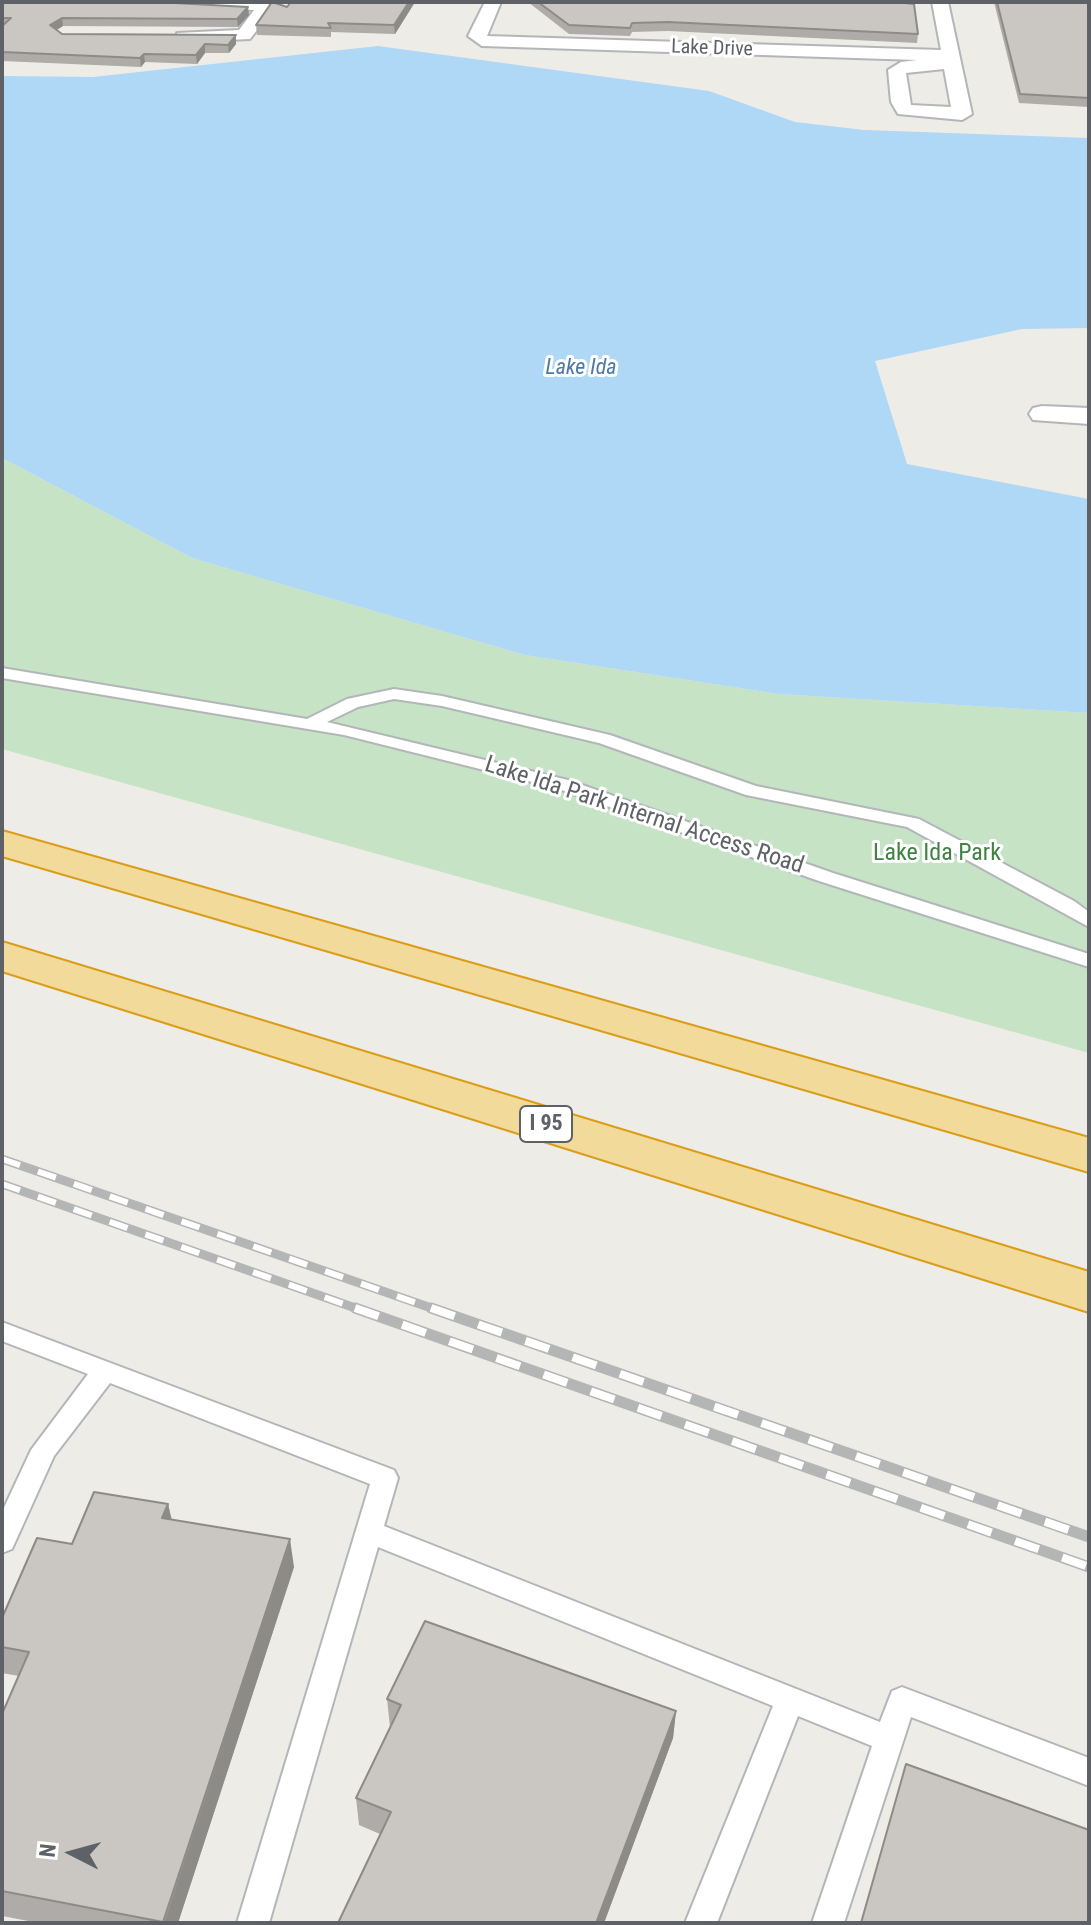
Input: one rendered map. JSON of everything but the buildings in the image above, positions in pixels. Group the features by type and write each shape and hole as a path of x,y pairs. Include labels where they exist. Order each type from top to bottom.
{"highway":[{"path":"2,843 1089,1155"},
{"name":"I 95","path":"2,956 1089,1292"}],"street":[{"path":"156,2 261,3 263,12 244,35 165,36"},
{"name":"Lake Drive","path":"493,2 477,36 492,42 950,60"},
{"path":"940,2 962,114 905,110 900,102 897,70 950,60"},
{"path":"1042,414 1089,416"}],"lane":[{"name":"Lake Ida Park Internal Access Road","path":"2,673 309,724 452,755 562,784 826,877 1089,961"},
{"path":"309,724 353,703 394,694 428,698 604,739 752,791 913,823 1067,905 1089,921"},
{"path":"2,1331 385,1478 253,1923"},
{"path":"2,1541 44,1450 105,1370"},
{"path":"370,1532 889,1739"},
{"path":"701,1923 790,1699"},
{"path":"828,1923 902,1700 1089,1772"}],"green space":[{"name":"Lake Ida Park","path":"2,458 192,558 525,655 779,694 1089,713 1089,1053 2,749"}],"water":[{"name":"Lake Ida","path":"378,46 709,91 795,122 864,130 1089,138 1089,328 1022,329 875,361 907,464 1089,499 1089,713 779,694 525,655 192,558 2,458 2,76 93,77"}],"railway":[{"path":"2,1159 437,1310"},
{"path":"2,1184 361,1310"},
{"path":"355,1308 1089,1567"},
{"path":"431,1308 1089,1537"}]}
